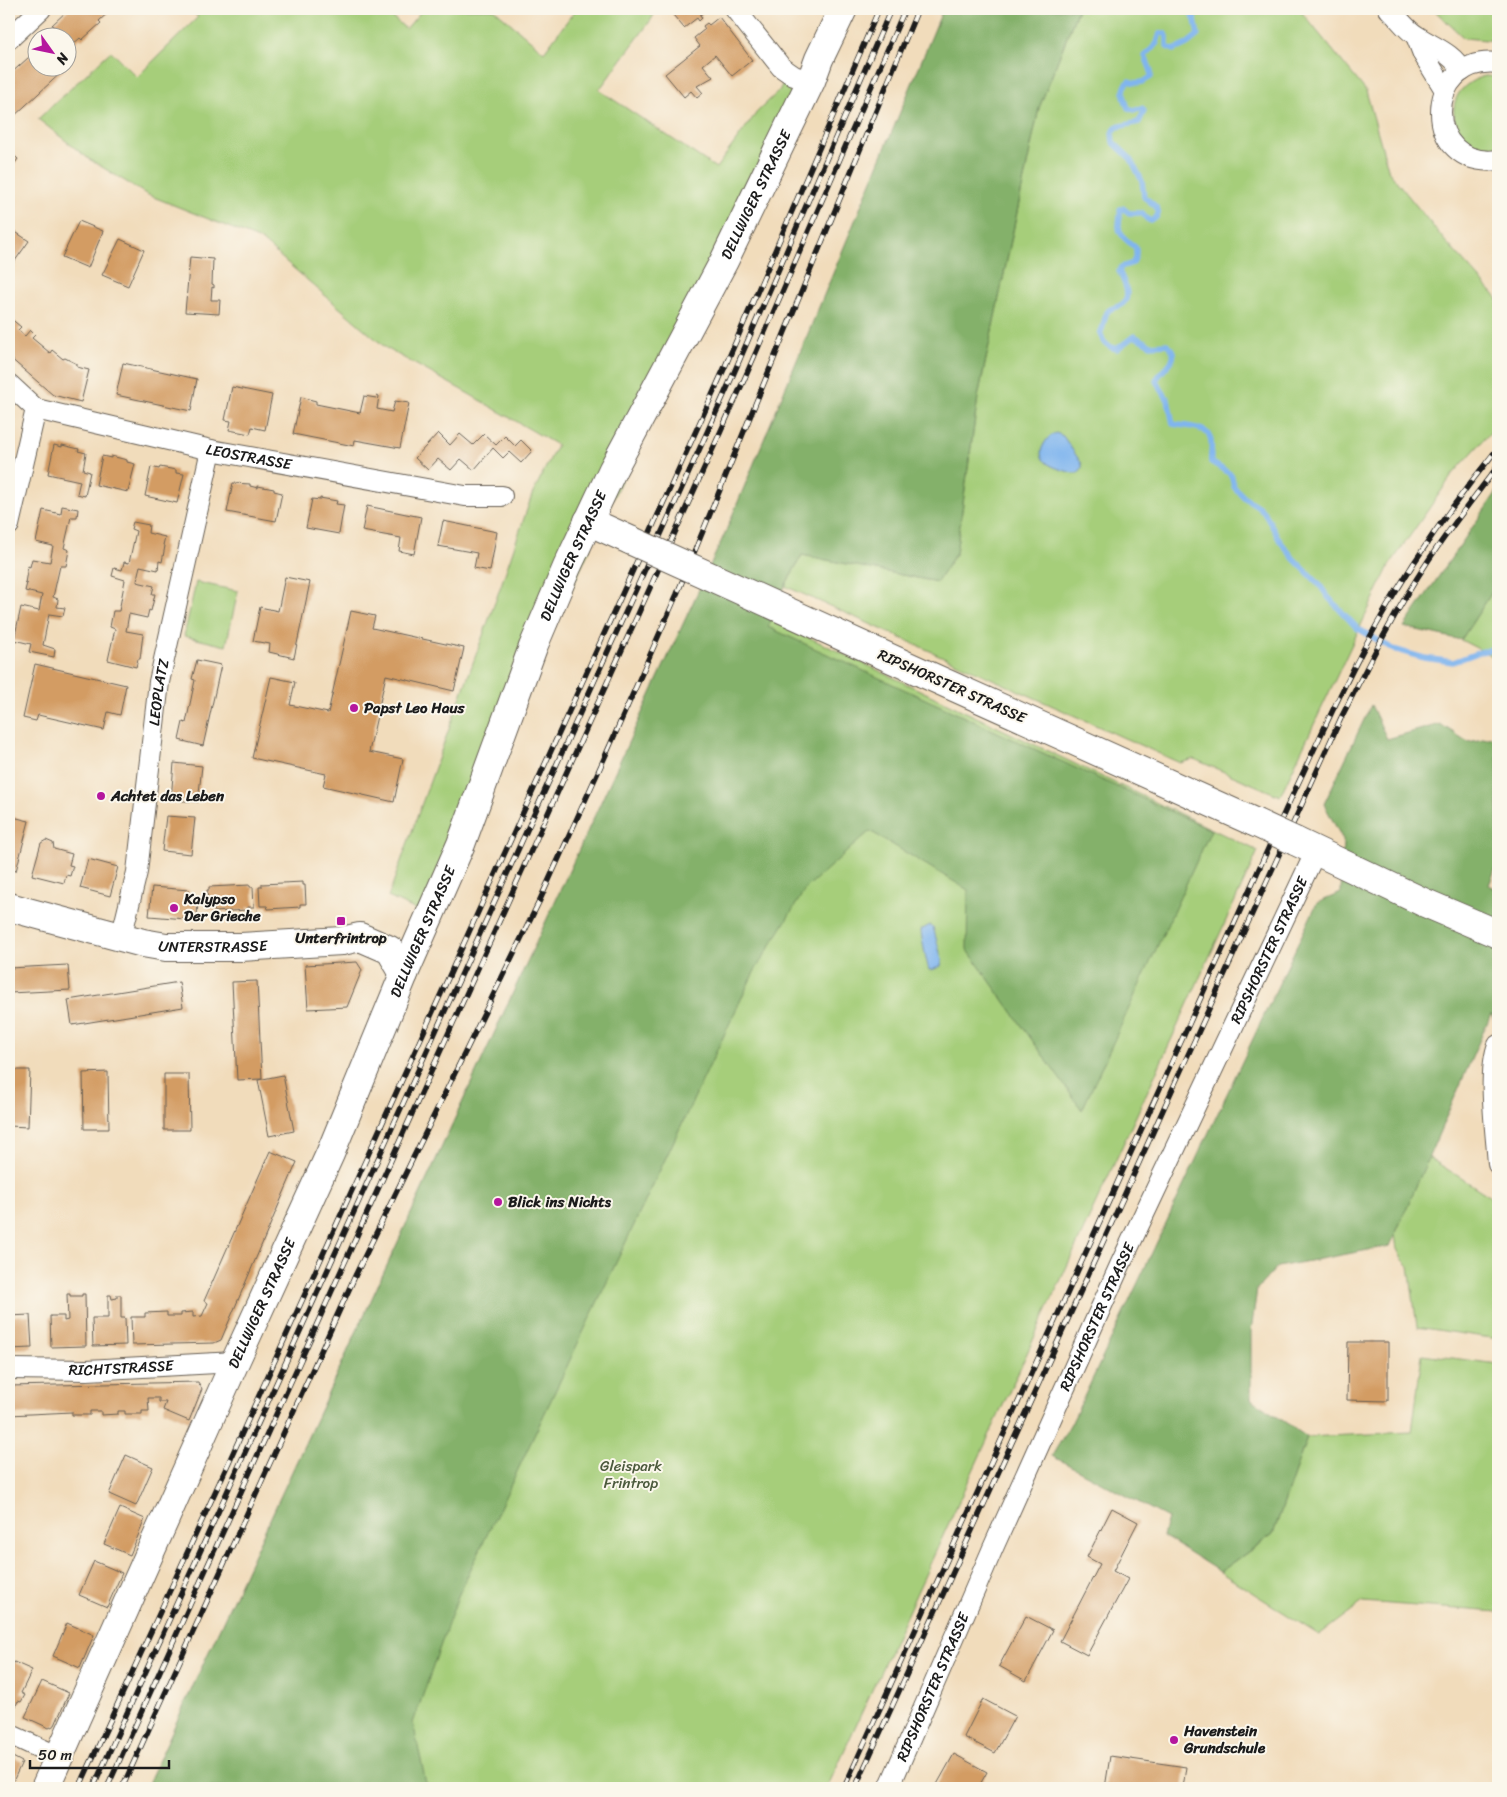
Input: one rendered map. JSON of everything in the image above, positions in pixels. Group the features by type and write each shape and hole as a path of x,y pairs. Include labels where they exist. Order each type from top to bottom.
{"main road":[{"name":"DELLWIGER STRASSE","path":"45,1788 330,1154 404,974 461,844 534,647 588,520 613,469 724,261 811,81 819,59 843,9"},
{"name":"RIPSHORSTER STRASSE","path":"588,520 1254,822 1423,902 1498,934"},
{"name":"UNTERSTRASSE","path":"9,907 121,938 166,947 205,948 342,941 360,937 390,950 404,974"}],"street":[{"path":"9,39 41,9"},
{"path":"735,9 781,67 794,76 811,81"},
{"path":"1389,9 1416,36 1431,43 1458,62 1462,71"},
{"path":"1416,36 1423,54 1446,90"},
{"path":"1498,64 1477,64 1462,71 1452,80 1441,105 1441,120 1450,142 1457,149 1473,158 1498,160"},
{"name":"LEOSTRASSE","path":"9,384 36,409 211,450 465,496 502,496"},
{"path":"9,525 36,409"},
{"name":"LEOPLATZ","path":"121,938 136,872 159,682 211,450"},
{"name":"RIPSHORSTER STRASSE","path":"889,1788 993,1548 1305,846"},
{"path":"1498,1045 1494,1063 1493,1102 1498,1164"},
{"name":"RICHTSTRASSE","path":"9,1369 87,1370 235,1362"},
{"path":"9,1734 59,1757"}],"green space":[{"path":"189,9 383,9 406,29 423,9 494,9 544,52 576,9 657,9 651,20 599,90 716,168 757,112 779,91 787,75 801,88 423,913 388,897 532,495 557,445 386,348 261,240 146,194 89,159 38,119 111,51 137,77 198,17"},
{"path":"943,9 1078,9 1039,108 978,397 956,553 937,582 802,555 785,586 768,627 1211,830 1082,1110 967,949 968,890 870,831 806,888 753,974 458,1596 413,1723 427,1788 146,1788 725,533"},
{"path":"1078,9 1299,9 1366,91 1389,172 1445,241 1498,299 1498,424 1453,474 1389,566 1280,796 1194,759 1180,763 785,586 802,555 937,582 956,553 978,397 1039,108"},
{"path":"1433,9 1498,9 1498,41 1464,38"},
{"path":"1485,76 1498,77 1498,146 1484,148 1472,143 1462,134 1456,123 1454,109 1457,96 1467,84"},
{"path":"1498,490 1498,583 1461,640 1404,627"},
{"path":"196,582 238,591 226,646 184,636"},
{"path":"1498,583 1498,659 1461,640"},
{"name":"Gleispark Frintrop","path":"701,586 1258,851 827,1788 146,1788"},
{"path":"1371,705 1387,739 1440,724 1468,742 1498,736 1498,862 1489,885 1498,891 1498,1028 1491,1014 1390,1246 1277,1267 1257,1289 1251,1331 1251,1399 1307,1437 1273,1534 1220,1572 1163,1536 1168,1518 1052,1456 1074,1418 1317,903 1341,893 1343,840 1324,804"},
{"path":"1428,1157 1491,1197 1498,1283 1498,1339 1417,1327 1409,1266 1402,1259 1397,1249 1395,1235"},
{"path":"1422,1354 1498,1364 1498,1612 1363,1602 1319,1635 1220,1572 1273,1534 1307,1437 1412,1432"}],"water":[{"path":"1056,433 1063,436 1082,464 1082,468 1078,473 1055,467 1044,461 1041,451 1044,444 1049,437"},
{"path":"930,925 933,927 942,960 941,966 932,970 929,970 928,967 921,930"}],"building":[{"path":"69,9 112,9 99,21 101,23 82,40 80,38 78,40 78,28 55,28 52,25"},
{"path":"668,9 708,9 700,15 702,18 699,21 697,18 684,28"},
{"path":"719,17 752,60 732,76 715,55 703,65 713,77 697,86 703,93 697,98 691,91 684,97 665,74 700,46 694,38 705,29 703,26 707,23 709,25"},
{"path":"28,58 28,78 55,78 12,118 9,115 9,75"},
{"path":"9,151 18,159 9,171"},
{"path":"79,221 103,231 88,268 62,257"},
{"path":"14,231 29,241 12,265 9,263 9,238"},
{"path":"120,239 144,250 128,286 102,275"},
{"path":"190,257 213,259 212,284 214,288 212,287 211,300 220,300 219,314 185,312"},
{"path":"9,317 21,327 18,330 25,336 30,330 35,335 32,338 50,353 52,350 63,359 65,358 77,364 77,367 89,370 81,402 53,395 9,357"},
{"path":"123,363 197,379 191,411 116,395"},
{"path":"232,387 272,395 265,430 252,427 250,434 229,430 231,421 225,420"},
{"path":"377,395 379,396 377,409 392,412 395,401 409,403 400,448 355,440 354,446 293,434 301,397 316,401 316,404 360,413 364,396 376,398"},
{"path":"438,433 450,445 460,434 473,445 484,434 496,445 505,436 515,446 521,440 532,451 521,463 509,452 503,458 493,448 474,470 461,459 451,470 438,459 428,470 415,458"},
{"path":"54,445 79,449 78,451 86,453 83,470 90,472 85,496 77,494 80,481 48,474"},
{"path":"102,456 111,458 111,456 135,464 128,492 96,485"},
{"path":"151,467 176,470 176,473 184,474 177,503 145,496"},
{"path":"233,483 250,484 250,486 274,489 274,491 282,493 276,521 227,512"},
{"path":"320,498 337,501 336,504 344,505 339,534 306,528 312,499 320,500"},
{"path":"62,506 78,509 77,517 71,517 64,548 69,550 66,566 60,566 53,597 58,599 57,607 65,608 63,616 49,614 43,645 55,649 54,657 29,652 31,644 14,640 21,607 39,611 42,595 25,591 28,566 30,567 32,559 50,562 53,546 36,542 43,510 61,514"},
{"path":"367,506 421,517 414,554 399,551 401,538 362,531"},
{"path":"443,521 497,532 490,571 474,568 477,553 438,546"},
{"path":"133,522 149,525 148,533 165,537 162,562 159,561 158,570 140,566 138,574 137,582 154,586 152,594 155,594 151,611 149,610 147,618 129,614 126,631 143,634 140,659 138,659 136,667 108,660 115,629 110,627 113,611 119,611 125,580 112,576 114,568 122,570 124,562 129,563 136,531 131,529"},
{"path":"285,577 310,582 294,658 269,652 270,644 253,641 260,607 278,611"},
{"name":"Papst Leo Haus","path":"351,611 375,616 372,628 464,648 454,691 386,675 369,752 403,759 394,802 323,786 326,774 252,758 271,677 295,682 290,705 328,713"},
{"path":"197,660 221,665 203,746 179,740 183,722 186,723 195,680 192,679"},
{"path":"35,664 126,685 120,715 108,712 104,730 38,715 36,721 23,718"},
{"path":"174,763 202,766 198,802 171,800"},
{"path":"9,816 29,821 16,871 9,869"},
{"path":"166,816 195,818 191,854 162,851"},
{"path":"46,840 53,843 54,849 72,854 69,865 73,866 70,876 66,875 64,883 32,875 41,843"},
{"path":"88,859 118,867 110,896 80,888"},
{"path":"303,882 303,885 305,885 306,904 300,904 300,907 268,909 267,906 260,906 259,887 262,887 262,884"},
{"path":"250,885 250,887 253,887 254,907 248,907 248,910 214,912 214,909 208,909 207,890 209,890 209,887"},
{"name":"Kalypso Der Grieche","path":"152,887 189,890 188,900 198,900 197,918 149,916"},
{"path":"357,962 362,970 347,1007 308,1009 305,965"},
{"path":"68,965 70,990 9,993 9,968"},
{"path":"257,981 262,1079 237,1080 232,982"},
{"path":"179,982 183,1007 72,1025 68,1000"},
{"path":"9,1070 30,1070 28,1127 9,1126"},
{"path":"108,1072 109,1129 84,1129 83,1073"},
{"path":"164,1074 189,1074 190,1130 164,1130"},
{"path":"283,1075 294,1131 269,1136 258,1080"},
{"path":"270,1151 297,1162 221,1340 214,1343 132,1345 131,1317 145,1317 145,1313 167,1312 167,1316 181,1316 181,1313 193,1312 193,1317 202,1316 208,1303 204,1301"},
{"path":"67,1294 70,1294 70,1296 82,1296 82,1294 85,1294 86,1346 51,1347 50,1316 64,1316 64,1321 68,1320"},
{"path":"108,1295 111,1295 112,1299 117,1298 117,1295 121,1295 121,1318 125,1318 126,1345 93,1346 92,1318 108,1318"},
{"path":"30,1315 32,1348 9,1349 9,1316"},
{"path":"1348,1342 1388,1342 1388,1401 1347,1400"},
{"path":"198,1382 202,1389 189,1421 163,1410 166,1402 159,1402 159,1398 148,1398 149,1411 142,1411 142,1414 125,1414 125,1411 118,1411 118,1414 101,1415 101,1411 90,1411 90,1415 72,1415 72,1412 9,1415 9,1386"},
{"path":"126,1455 153,1467 136,1506 109,1494"},
{"path":"120,1508 145,1519 130,1555 104,1544"},
{"path":"1112,1508 1138,1522 1113,1571 1128,1579 1087,1655 1060,1641 1100,1564 1087,1557"},
{"path":"94,1561 122,1573 107,1607 79,1595"},
{"path":"1026,1616 1053,1630 1026,1681 999,1666"},
{"path":"67,1623 94,1635 80,1668 53,1656"},
{"path":"14,1662 32,1670 21,1693 25,1695 21,1702 18,1701 13,1712 9,1710 9,1672"},
{"path":"42,1681 69,1693 55,1725 49,1728 25,1717"},
{"path":"983,1699 1015,1716 995,1753 964,1737"},
{"path":"954,1754 987,1772 978,1788 935,1788"},
{"path":"9,1755 22,1762 10,1788 9,1788"},
{"path":"1110,1756 1186,1767 1183,1788 1105,1788"}],"waterway":[{"path":"1188,9 1195,20 1198,35 1187,44 1174,50 1167,47 1167,36 1164,33 1160,33 1157,43 1145,56 1151,71 1151,77 1135,83 1129,81 1124,90 1124,97 1128,108 1134,110 1142,108 1144,111 1139,122 1117,127 1112,133 1113,142 1131,159 1142,181 1144,197 1157,208 1158,214 1151,221 1142,213 1129,213 1123,208 1120,209 1120,232 1136,248 1136,255 1133,263 1121,267 1119,271 1127,295 1124,303 1111,309 1106,314 1100,333 1104,342 1108,346 1117,349 1134,336 1151,345 1167,344 1172,350 1172,359 1156,381 1168,400 1173,424 1188,426 1208,433 1211,443 1211,462 1229,473 1234,487 1245,498 1259,507 1266,515 1280,541 1294,559 1319,584 1328,597 1357,628 1393,649 1424,658 1453,662 1480,652 1498,648"}],"railway":[{"path":"79,1788 228,1464 724,369 879,9"},
{"path":"93,1788 733,375 891,9"},
{"path":"107,1788 744,380 905,9"},
{"path":"122,1788 356,1274 539,902 608,750 677,594 918,9"},
{"path":"844,1788 1286,809 1341,694 1376,626 1418,556 1465,490 1498,448"},
{"path":"855,1788 1341,718 1404,599 1428,561 1498,466"}],"place":[{"name":"Papst Leo Haus","path":"354,708"},
{"name":"Achtet das Leben","path":"101,796"},
{"name":"Kalypso Der Grieche","path":"174,908"},
{"name":"Unterfrintrop","path":"341,921"},
{"name":"Blick ins Nichts","path":"498,1202"},
{"name":"Havenstein Grundschule","path":"1174,1740"}]}
